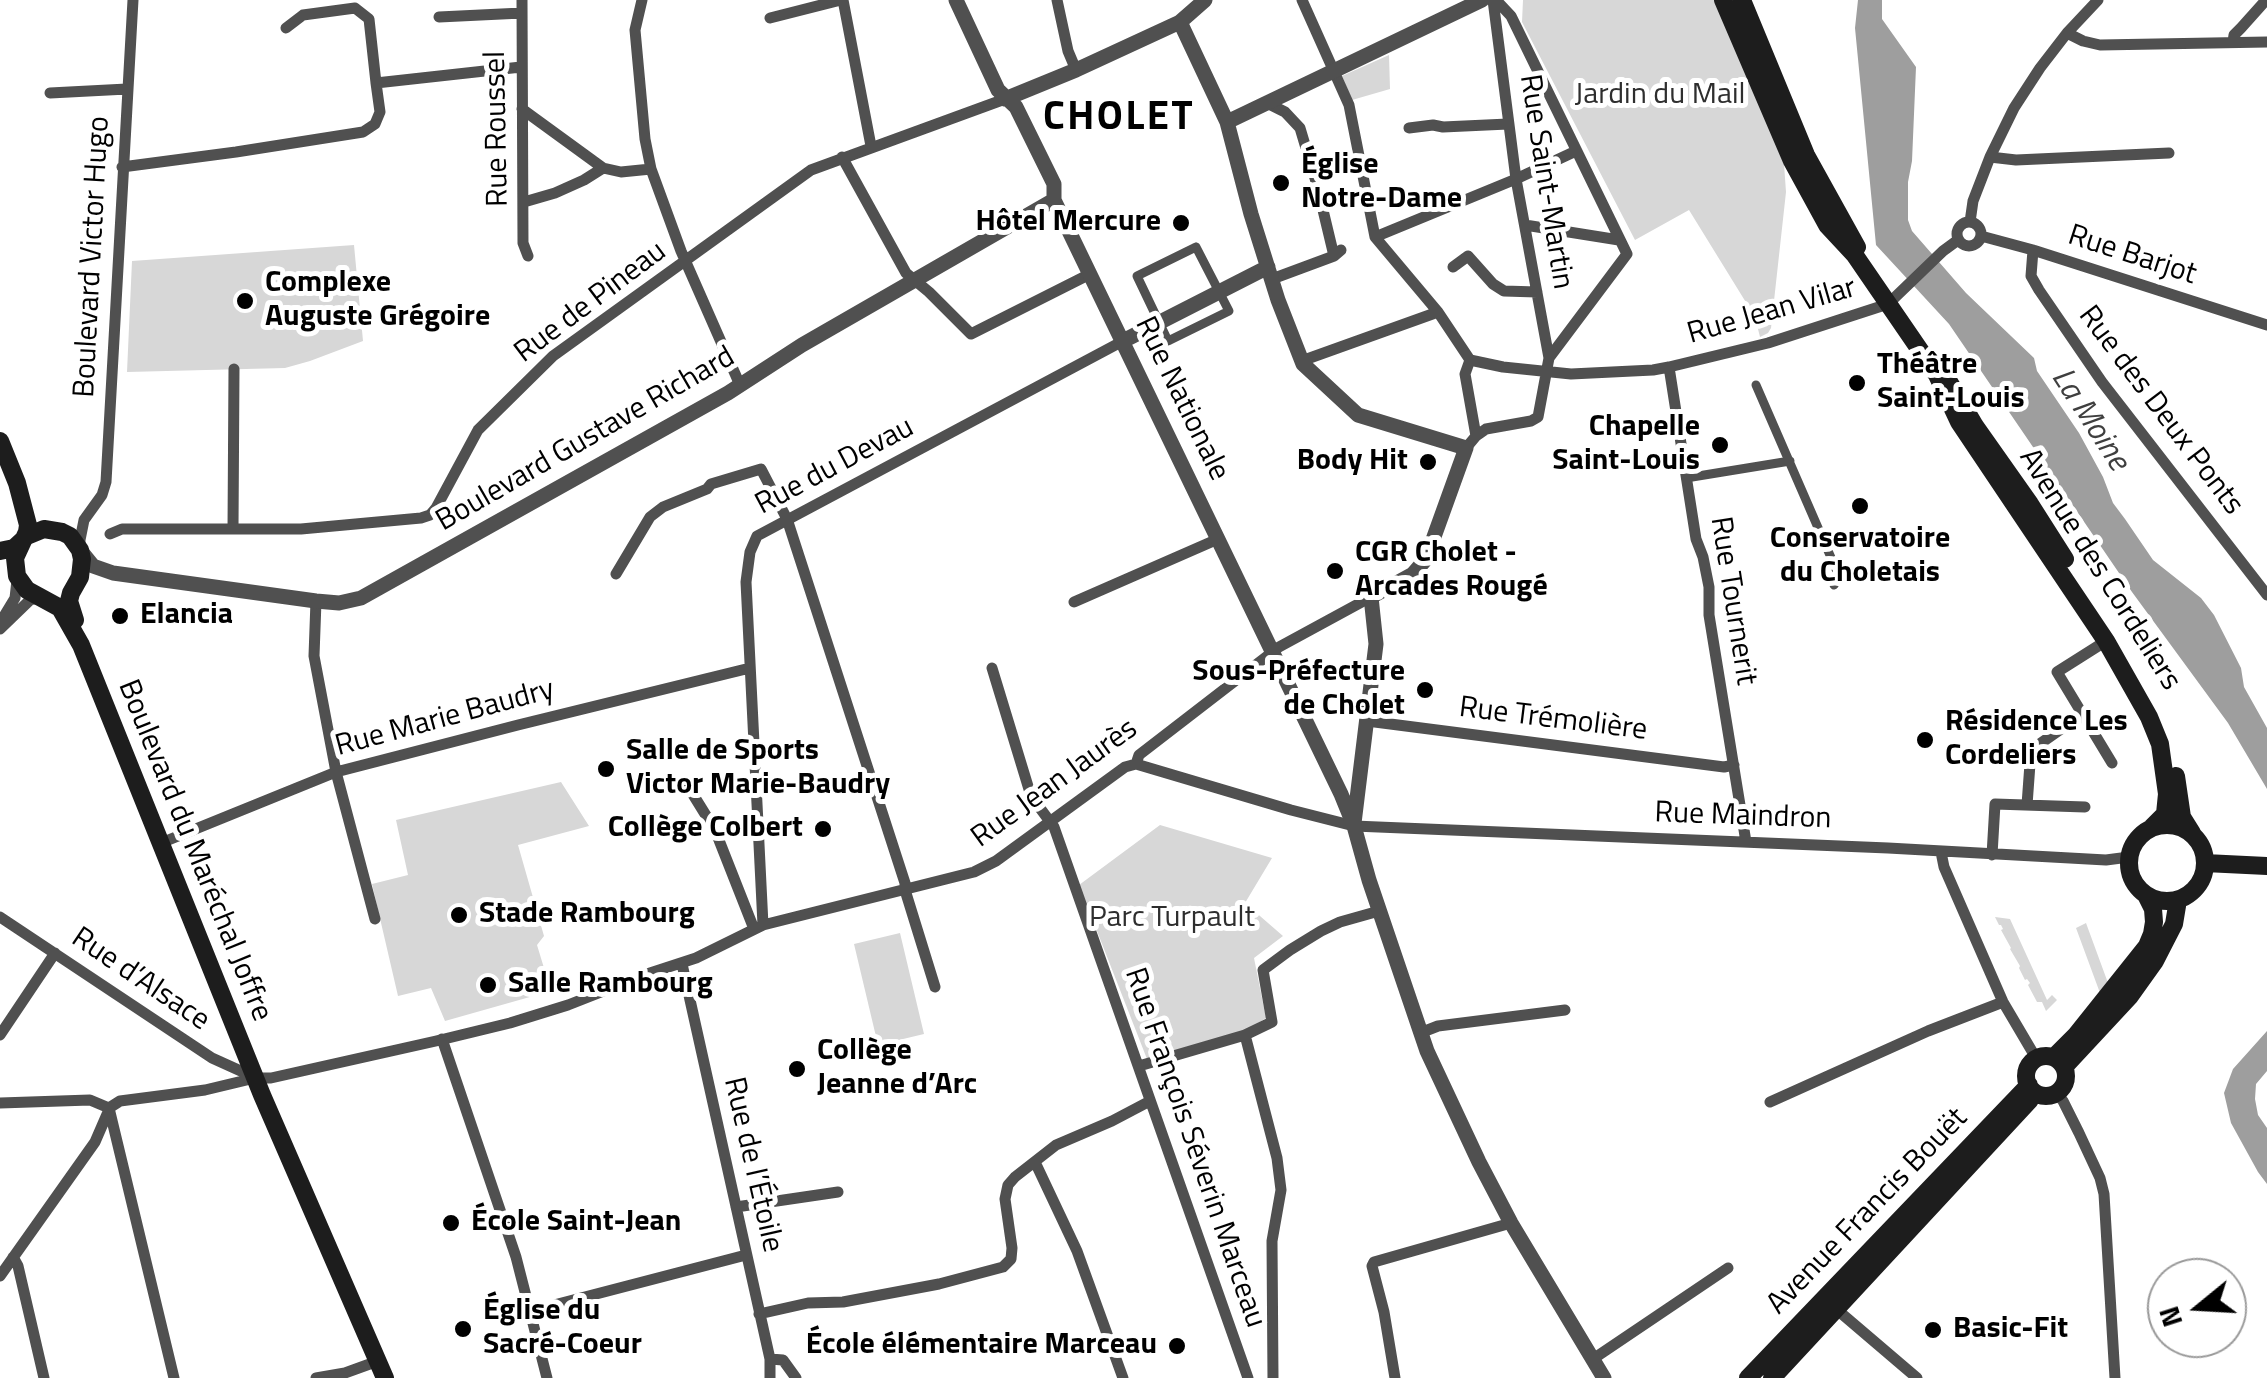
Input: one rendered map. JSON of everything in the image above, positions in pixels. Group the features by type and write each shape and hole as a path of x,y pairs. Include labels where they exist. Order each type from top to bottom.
{"main road":[{"path":"1723,0 1760,91 1827,225 1895,299"},
{"path":"1742,0 1819,180 1862,257 1895,299"},
{"name":"Avenue des Cordeliers","path":"1895,299 1938,375 1958,422 2106,640 2135,690 2160,744 2165,770 2165,814 2152,827"},
{"name":"Avenue des Cordeliers","path":"1895,299 2124,652 2166,735 2182,817 2192,833"},
{"path":"0,441 34,514 70,536 80,550 82,569 76,584 61,595 42,597 27,590 12,569 0,562"},
{"path":"17,483 28,524 14,558 17,576"},
{"path":"0,551 14,548 35,532 53,529"},
{"name":"Boulevard du Maréchal Joffre","path":"76,584 69,602 81,645"},
{"name":"Boulevard du Maréchal Joffre","path":"42,597 60,608 81,645 379,1373"},
{"path":"2172,826 2192,833 2202,846 2205,864 2198,885 2186,897 2167,901 2138,889 2129,858 2137,839 2152,827 2172,826"},
{"path":"2205,864 2267,866"},
{"path":"2052,1061 2146,946 2154,922 2146,895"},
{"path":"2052,1061 2066,1079 2041,1090 2027,1079 2028,1067 2052,1061 2130,996 2174,924 2178,900"},
{"name":"Avenue Francis Bouët","path":"1772,1378 2041,1090"},
{"name":"Avenue Francis Bouët","path":"1748,1378 2041,1090"}],"street":[{"name":"Boulevard Victor Hugo","path":"80,550 81,530 106,482 132,0"},
{"path":"642,0 635,30 644,139 651,170 740,386"},
{"path":"770,18 842,0 871,146 886,144 1076,70 1180,22 1202,1"},
{"name":"Rue Nationale","path":"956,0 998,90 1016,107 1054,184 1054,200 1354,826"},
{"path":"1057,0 1076,70"},
{"path":"1302,0 1348,104 1375,237 1438,312 1470,360 1465,374 1471,442 1426,559 1413,574 1371,598 1376,644 1354,826 1420,1033 1511,1223 1604,1378"},
{"path":"1227,122 1482,0"},
{"path":"1494,0 1511,16 1628,254 1550,358"},
{"name":"Rue Saint-Martin","path":"1471,442 1486,430 1538,417 1550,358 1516,179 1494,0"},
{"path":"1970,222 1973,201 1990,157 2027,86 2098,0"},
{"path":"2233,42 2234,35 2266,0"},
{"path":"439,18 522,6"},
{"name":"Rue Roussel","path":"522,6 524,243 528,256"},
{"path":"122,168 363,132 375,124 380,112 369,19 355,8 302,15 286,28"},
{"path":"1180,22 1227,122 1251,214 1303,364 1358,415 1471,442"},
{"path":"2068,33 2100,44 2267,42"},
{"path":"376,82 521,67"},
{"path":"50,93 127,90"},
{"path":"1123,341 1220,292 1338,253 1300,128 1285,112 1267,103"},
{"path":"522,109 603,168 622,172 651,170"},
{"path":"1409,128 1508,124"},
{"name":"Rue de Pineau","path":"110,534 122,529 301,529 430,515 478,430 553,356 811,170 851,161 866,154 871,146"},
{"path":"1375,237 1576,151"},
{"path":"1990,157 2016,160 2169,153"},
{"path":"844,162 906,273 971,334 1090,274"},
{"path":"524,202 555,193 603,168"},
{"name":"Boulevard Gustave Richard","path":"80,550 94,566 113,573 316,601 338,603 361,598 740,386 802,345 1054,200"},
{"path":"1970,222 1980,228 1980,236 1973,246 1965,246 1957,233 1960,226 1970,222"},
{"path":"1525,224 1620,240"},
{"name":"Rue Barjot","path":"1980,236 2267,325"},
{"path":"1895,299 1958,240"},
{"path":"1160,323 1137,276 1196,247 1220,292"},
{"name":"Rue des Deux Ponts","path":"2034,250 2031,276 2039,290 2102,382 2267,596"},
{"path":"1453,267 1468,256 1498,288 1538,292"},
{"name":"Rue Jean Vilar","path":"1470,360 1572,374 1653,370 1768,343 1895,299"},
{"path":"1303,364 1438,312"},
{"name":"Rue du Devau","path":"759,927 746,582 750,552 757,536 1123,341"},
{"name":"Rue Tournerit","path":"1669,367 1696,539 1709,587 1709,615 1746,842"},
{"path":"233,529 234,369"},
{"path":"1756,386 1839,576 1834,584"},
{"path":"1686,478 1790,461"},
{"path":"616,574 650,518 663,508 712,484 760,469 787,518 905,882 934,987"},
{"path":"53,529 70,526 90,511"},
{"path":"1074,602 1218,539"},
{"name":"Boulevard Gustave Richard","path":"76,584 113,573"},
{"path":"0,626 15,598 17,576"},
{"path":"0,626 30,600 42,597"},
{"name":"Rue Jean Jaurès","path":"109,1108 120,1101 177,1096 270,1078 510,1023 682,964 759,927 974,872 996,861 1125,767 1136,764 1139,755 1272,652 1371,598"},
{"path":"316,601 314,656 336,772 374,918"},
{"path":"2106,640 2057,672 2112,762"},
{"name":"Rue Marie Baudry","path":"161,843 336,772 750,668"},
{"name":"Rue François Séverin Marceau","path":"992,668 1031,796 1051,821 1248,1378"},
{"path":"2027,805 2031,750 2081,715"},
{"name":"Rue Trémolière","path":"1366,722 1734,766"},
{"name":"Rue Maindron","path":"1136,764 1354,826 2129,858"},
{"path":"689,788 715,830 741,902 759,927"},
{"path":"1992,855 1995,804 2086,807"},
{"path":"1941,852 2004,1002 2052,1061"},
{"path":"1139,1066 1246,1035 1272,1022 1263,970 1330,926 1379,911"},
{"name":"Rue d’Alsace","path":"0,917 212,1058 256,1078"},
{"path":"0,1035 55,954"},
{"name":"Rue de l’Étoile","path":"682,964 770,1358 770,1378"},
{"path":"1770,1102 1914,1037 2004,1002"},
{"path":"1420,1033 1438,1026 1565,1010"},
{"path":"1246,1035 1282,1190 1272,1241 1273,1378"},
{"path":"442,1039 511,1242 547,1378"},
{"path":"2041,1090 2063,1101 2100,1178 2115,1378"},
{"path":"0,1103 90,1100 109,1108"},
{"path":"760,1314 808,1302 843,1302 939,1284 1003,1267 1011,1259 1012,1248 1005,1199 1008,1185 1056,1145 1150,1101"},
{"path":"0,1276 95,1142 109,1108"},
{"path":"109,1108 174,1378"},
{"path":"1035,1162 1077,1251 1123,1378"},
{"path":"736,1207 838,1192"},
{"path":"1394,1378 1374,1262 1511,1223"},
{"path":"531,1312 746,1255"},
{"path":"14,1257 44,1378"},
{"path":"1593,1358 1728,1268"},
{"path":"1835,1308 1917,1378"},
{"path":"770,1358 783,1360 796,1378"},
{"path":"316,1378 379,1373"}],"green space":[{"name":"Jardin du Mail","path":"1523,0 1717,0 1784,164 1786,192 1768,333 1760,337 1755,317 1689,210 1635,240 1522,22"},
{"path":"1389,55 1390,89 1352,100 1342,76"},
{"name":"Complexe Auguste Grégoire","path":"354,245 363,341 285,368 127,372 132,261"},
{"name":"Stade Rambourg","path":"561,782 589,826 518,845 544,936 537,945 551,991 445,1021 431,988 398,996 372,884 408,875 396,820"},
{"name":"Parc Turpault","path":"1160,825 1272,858 1245,903 1283,936 1254,958 1266,1018 1244,1032 1147,1059 1079,885"},
{"path":"1995,917 2010,919 2047,1000 2052,995 2057,1000 2046,1011 2025,980"},
{"path":"2086,923 2108,983 2100,993 2076,928"},
{"path":"900,933 924,1034 878,1045 854,944"}],"shaded area":[{"name":"La Moine","path":"1858,0 1882,0 1882,19 1916,67 1908,182 1908,220 1912,231 1966,293 2034,358 2037,371 2103,477 2113,503 2153,560 2201,598 2214,615 2241,668 2244,687 2267,728 2267,789 2228,723 2132,592 1949,324 1876,245 1855,28"},
{"path":"2267,1031 2267,1071 2256,1084 2255,1099 2258,1115 2267,1128 2267,1184 2231,1123 2224,1093 2233,1069"}],"place":[{"name":"Église Notre-Dame","path":"1281,183"},
{"name":"Hôtel Mercure","path":"1181,223"},
{"name":"Complexe Auguste Grégoire","path":"245,301"},
{"name":"Théâtre Saint-Louis","path":"1857,383"},
{"name":"Chapelle Saint-Louis","path":"1720,445"},
{"name":"Body Hit","path":"1428,462"},
{"name":"Conservatoire du Choletais","path":"1860,506"},
{"name":"CGR Cholet - Arcades Rougé","path":"1335,571"},
{"name":"Elancia","path":"120,616"},
{"name":"Sous-Préfecture de Cholet","path":"1425,690"},
{"name":"Résidence Les Cordeliers","path":"1925,740"},
{"name":"Salle de Sports Victor Marie-Baudry","path":"606,769"},
{"name":"Collège Colbert","path":"823,829"},
{"name":"Stade Rambourg","path":"459,915"},
{"name":"Salle Rambourg","path":"488,985"},
{"name":"Collège Jeanne d’Arc","path":"797,1069"},
{"name":"École Saint-Jean","path":"451,1223"},
{"name":"Église du Sacré-Coeur","path":"463,1329"},
{"name":"Basic-Fit","path":"1933,1330"},
{"name":"École élémentaire Marceau","path":"1177,1346"}],"district":[{"name":"CHOLET","path":"1119,119"}]}
